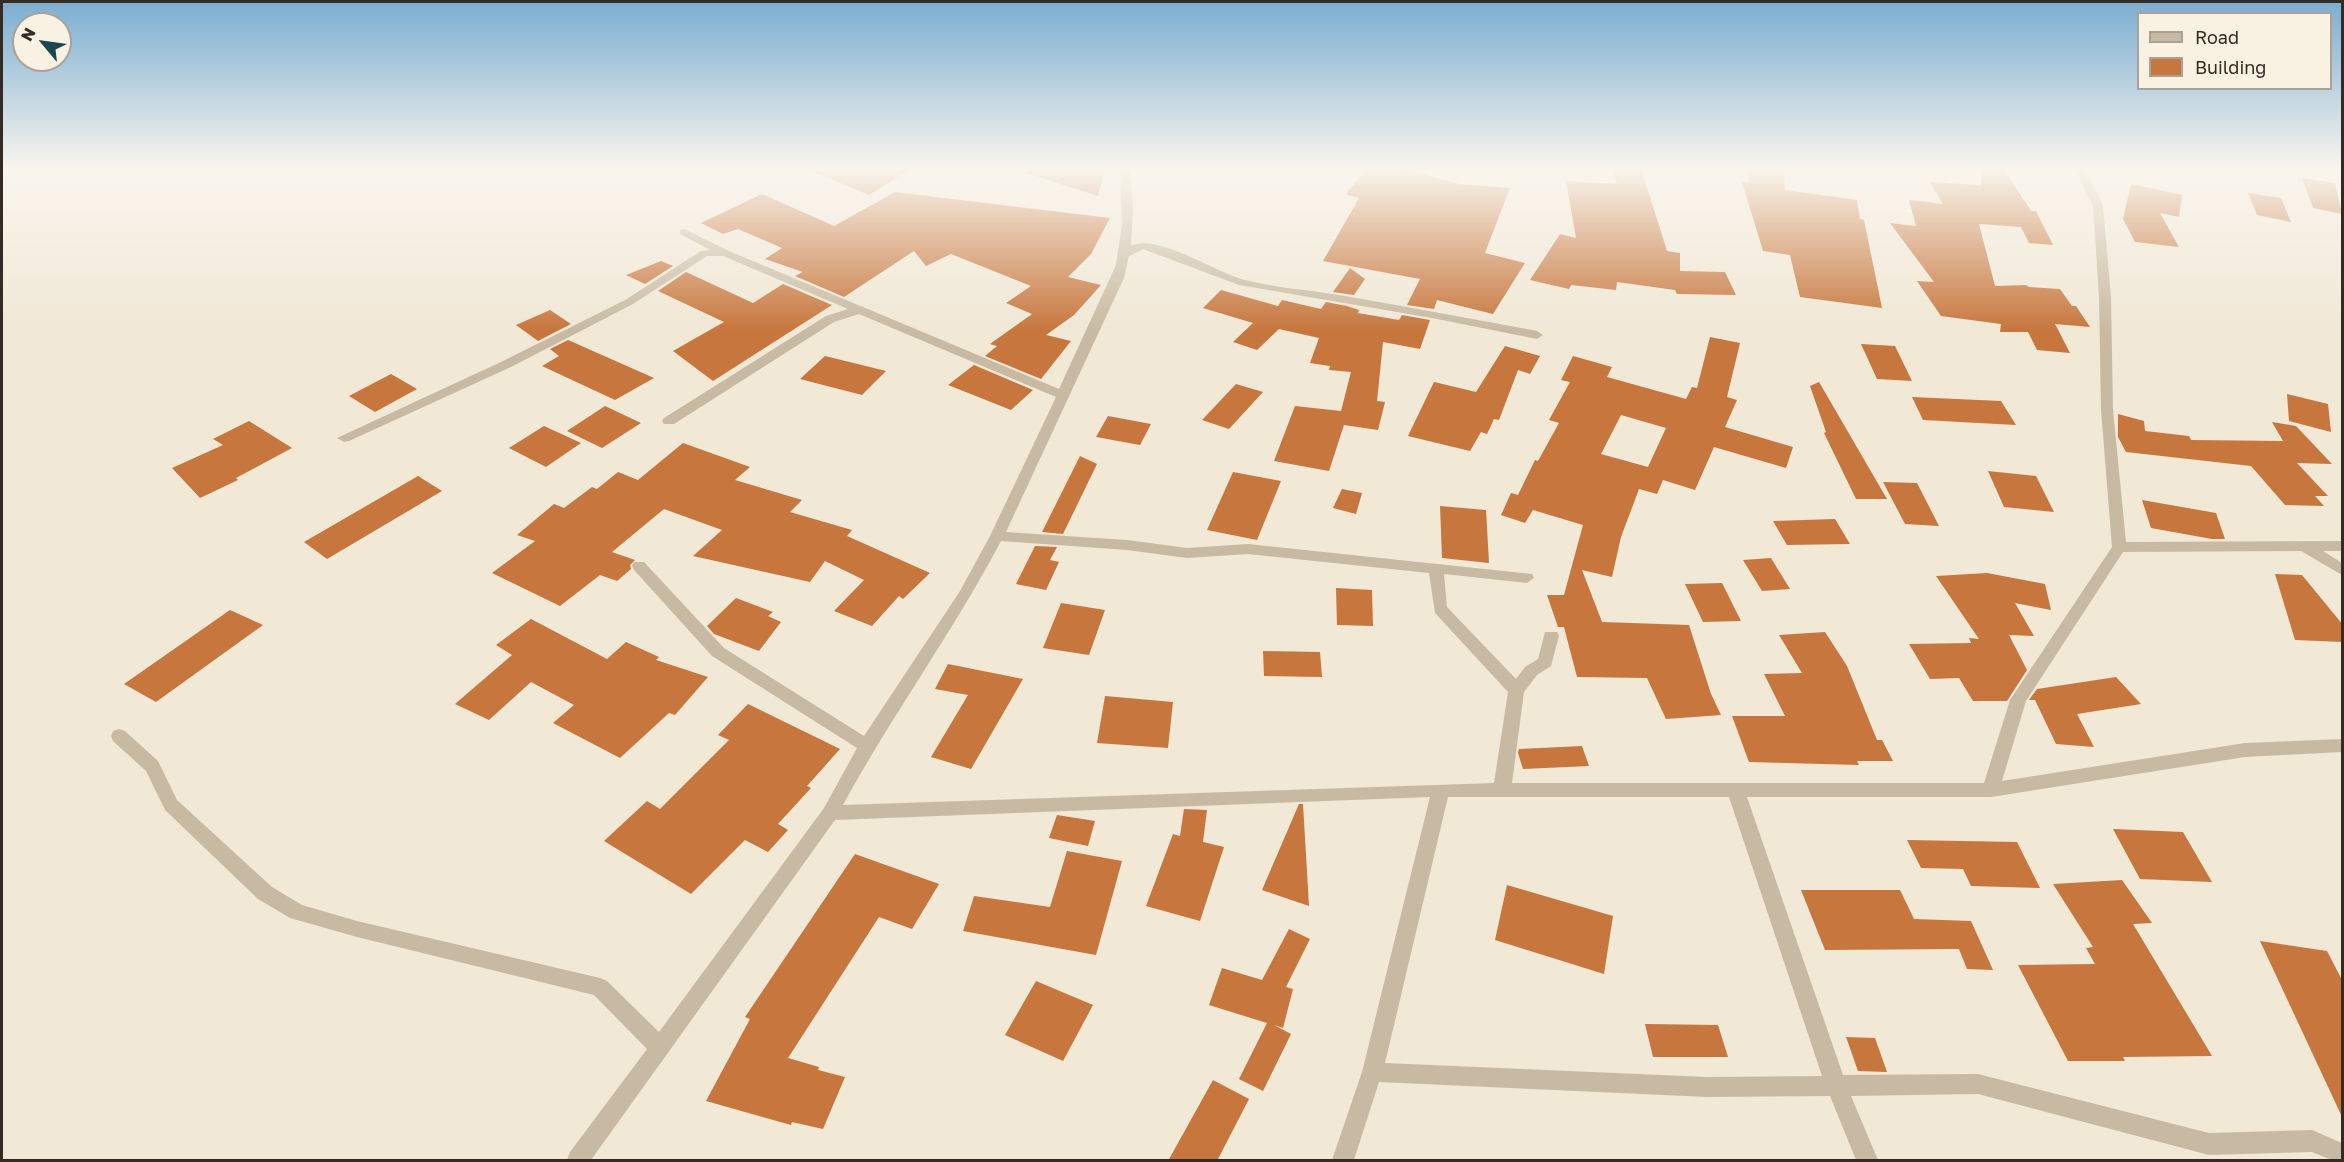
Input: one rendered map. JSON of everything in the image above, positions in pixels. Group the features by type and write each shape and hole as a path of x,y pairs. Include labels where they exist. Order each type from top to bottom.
{"street":[{"path":"578,1161 830,813 867,746 966,594 997,536 1118,278 1127,253 1127,222"},
{"path":"1991,790 2018,700 2118,546 2107,410 2099,222"},
{"path":"684,232 725,253 1064,396"},
{"path":"1127,253 1142,245 1239,282 1432,314 1537,335"},
{"path":"344,438 507,364 629,302 705,253 725,253"},
{"path":"669,421 830,319 858,310"},
{"path":"997,536 1127,545 1187,553 1248,549 1527,578"},
{"path":"2118,546 2343,546"},
{"path":"2303,546 2343,570"},
{"path":"639,566 718,652 867,746"},
{"path":"1436,568 1440,609 1516,690"},
{"path":"1502,790 1516,690 1531,671 1545,662 1551,636"},
{"path":"119,736 152,766 171,805 265,893 297,912 357,929 600,987 659,1047"},
{"path":"830,813 1441,790 1991,790 2245,750 2343,746"},
{"path":"1343,1161 1372,1072 1441,790"},
{"path":"1736,791 1836,1085 1867,1161"},
{"path":"1372,1072 1707,1087 1978,1084 2209,1144 2312,1141 2343,1154"}],"building":[{"path":"826,222 834,226 841,222 1108,222 1091,254 1068,277 1101,285 1074,315 1046,335 1071,341 1041,379 985,356 997,346 990,344 1032,314 1006,303 1031,286 951,254 926,266 914,251 844,297 795,276 803,272 765,259 782,248 738,229 723,234 701,223"},
{"path":"1345,222 1497,222 1485,253 1525,263 1493,314 1437,300 1434,309 1407,305 1420,279 1323,261"},
{"path":"1573,222 1658,222 1667,251 1680,253 1680,271 1725,272 1736,295 1677,294 1675,290 1617,282 1616,290 1571,285 1569,289 1530,280 1560,234 1576,238"},
{"path":"1754,222 1864,222 1882,308 1800,297 1790,255 1763,251"},
{"path":"1915,222 2042,222 2053,245 2029,243 2021,227 1979,224 1995,286 2026,285 2060,289 2072,306 2076,306 2090,327 2055,324 2070,353 2037,350 2028,332 2000,332 2001,324 1941,316 1917,281 1934,282 1890,223 1916,226"},
{"path":"2125,222 2165,222 2179,247 2135,242"},
{"path":"661,261 673,266 645,284 626,275"},
{"path":"1350,268 1365,279 1354,295 1333,292"},
{"path":"686,272 753,303 783,284 832,305 713,381 673,351 724,322 658,291"},
{"path":"1221,290 1278,306 1282,300 1321,309 1326,302 1359,310 1358,313 1399,320 1402,315 1430,320 1420,349 1383,342 1377,401 1385,402 1378,430 1344,425 1329,471 1274,461 1295,406 1341,411 1351,372 1329,370 1330,366 1310,363 1319,338 1279,329 1257,350 1233,342 1253,323 1203,308"},
{"path":"550,310 571,324 538,341 516,325"},
{"path":"1710,337 1740,343 1727,397 1737,400 1725,427 1793,447 1786,468 1714,447 1695,490 1663,480 1657,494 1639,489 1621,537 1612,577 1582,570 1602,622 1689,625 1711,694 1721,715 1666,719 1647,678 1577,677 1564,627 1558,627 1547,595 1564,595 1583,525 1533,510 1525,523 1501,515 1511,493 1518,495 1535,460 1538,461 1559,423 1549,420 1570,382 1561,380 1573,356 1612,367 1607,377 1686,399 1692,387 1697,388","holes":["1621,415 1666,428 1648,467 1601,454"]},
{"path":"568,340 654,378 615,400 542,366 559,356 550,349"},
{"path":"1861,344 1895,346 1912,381 1877,379"},
{"path":"1505,346 1540,356 1530,374 1518,370 1499,420 1494,419 1487,434 1481,432 1470,451 1408,436 1434,382 1476,392"},
{"path":"825,356 886,371 862,395 800,379"},
{"path":"974,365 1033,390 1011,410 948,385"},
{"path":"391,374 417,389 375,412 349,396"},
{"path":"1819,382 1887,499 1856,499 1824,433 1826,432 1810,386"},
{"path":"1236,384 1263,392 1229,429 1202,420"},
{"path":"2287,394 2328,404 2331,432 2289,421"},
{"path":"1912,397 2001,401 2016,425 1923,420"},
{"path":"605,406 641,423 602,448 567,431"},
{"path":"2118,414 2144,421 2145,431 2189,436 2191,440 2283,441 2272,422 2296,426 2332,464 2297,463 2328,496 2315,496 2324,506 2285,505 2251,466 2126,452 2118,437"},
{"path":"1108,416 1151,424 1140,445 1096,437"},
{"path":"249,421 292,448 236,478 238,480 200,498 172,468 223,445 213,439"},
{"path":"544,426 581,443 546,467 509,448"},
{"path":"683,443 750,467 735,480 802,500 790,512 852,530 847,536 930,573 903,599 899,596 872,626 834,611 864,580 825,561 810,582 693,556 722,530 664,509 612,552 635,560 630,565 631,569 617,581 600,575 560,606 492,573 535,541 517,535 554,504 564,508 592,487 597,489 618,472 638,480"},
{"path":"1080,456 1097,464 1063,534 1042,532"},
{"path":"1988,471 2036,476 2054,512 2004,507"},
{"path":"1233,472 1281,481 1257,540 1207,530"},
{"path":"418,476 442,491 327,559 304,542"},
{"path":"1883,482 1917,483 1939,526 1905,524"},
{"path":"1342,489 1362,493 1356,514 1333,508"},
{"path":"2142,500 2216,513 2225,539 2212,539 2151,528"},
{"path":"1440,506 1486,510 1489,563 1442,558"},
{"path":"1835,519 1850,544 1787,545 1773,521"},
{"path":"1035,546 1057,547 1050,560 1059,562 1046,590 1016,584"},
{"path":"1771,558 1790,589 1762,591 1743,560"},
{"path":"1987,573 2045,584 2051,610 2015,603 2034,636 2009,635 2027,670 2007,701 1973,701 1959,678 1930,679 1909,644 1971,643 1969,638 1979,639 1936,576"},
{"path":"2275,574 2302,575 2343,625 2343,642 2295,640"},
{"path":"1722,583 1741,621 1703,622 1685,584"},
{"path":"1336,588 1372,590 1373,626 1337,625"},
{"path":"736,598 773,612 768,616 781,622 759,651 714,634 707,626"},
{"path":"1061,603 1105,610 1089,655 1043,648"},
{"path":"230,610 263,625 156,702 124,684"},
{"path":"531,619 607,659 626,642 659,657 656,660 708,677 675,715 669,713 620,758 553,723 574,705 531,682 489,720 455,704 512,655 496,645"},
{"path":"1825,632 1847,666 1877,740 1882,740 1893,761 1857,761 1859,765 1749,762 1732,716 1785,716 1764,674 1802,673 1779,635"},
{"path":"1263,651 1320,652 1322,677 1264,676"},
{"path":"948,664 1023,679 971,769 931,757 968,695 935,689"},
{"path":"2116,677 2141,704 2077,714 2094,747 2056,744 2035,700 2029,700 2037,689"},
{"path":"1105,696 1173,702 1168,748 1097,743"},
{"path":"748,704 840,749 807,786 811,788 778,824 788,830 768,852 745,840 691,894 604,841 647,801 660,809 729,740 718,735"},
{"path":"1582,746 1589,766 1523,769 1518,753 1519,749"},
{"path":"1299,804 1303,804 1309,906 1262,890"},
{"path":"1184,809 1207,810 1203,842 1224,847 1200,921 1146,906 1173,834 1180,836"},
{"path":"1057,815 1095,821 1088,846 1049,838"},
{"path":"2113,829 2183,832 2212,882 2140,879"},
{"path":"1907,840 2017,842 2040,888 1971,886 1963,869 1921,868"},
{"path":"1067,851 1122,861 1096,955 963,931 974,896 1050,907"},
{"path":"855,854 939,884 912,929 879,917 788,1058 819,1067 818,1070 845,1077 823,1129 792,1122 791,1125 706,1101 750,1019 745,1017"},
{"path":"2122,880 2152,923 2133,924 2212,1056 2123,1057 2125,1061 2068,1061 2018,965 2095,964 2086,948 2093,947 2053,884"},
{"path":"1507,885 1613,916 1604,974 1495,940"},
{"path":"1801,890 1900,890 1914,919 1971,921 1993,970 1967,969 1959,949 1825,950"},
{"path":"1289,929 1310,939 1286,987 1293,989 1283,1028 1274,1025 1291,1034 1263,1091 1239,1079 1267,1023 1209,1005 1222,968 1262,980"},
{"path":"2260,941 2327,951 2343,982 2343,1119"},
{"path":"1036,981 1093,1005 1063,1061 1005,1035"},
{"path":"1645,1024 1718,1025 1728,1057 1653,1057"},
{"path":"1846,1037 1875,1038 1887,1072 1858,1071"},
{"path":"1213,1080 1249,1099 1217,1161 1168,1161"}]}
